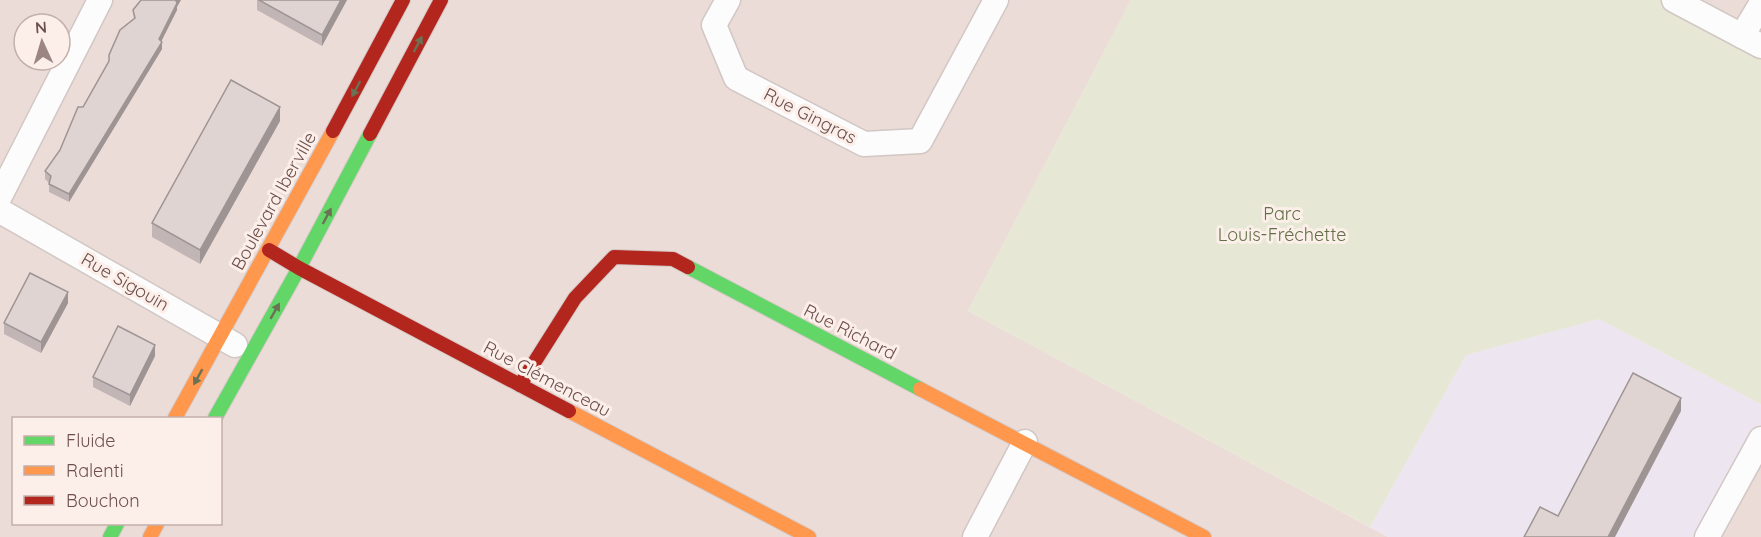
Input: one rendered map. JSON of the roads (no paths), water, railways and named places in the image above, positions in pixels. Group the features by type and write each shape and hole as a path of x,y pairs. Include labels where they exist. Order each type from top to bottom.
{"street":[{"name":"Boulevard Iberville","path":"176,417 269,250 403,0"},
{"path":"216,417 299,268 441,0"},
{"name":"Rue Gingras","path":"728,0 714,25 736,78 864,144 920,141 996,0"},
{"path":"1674,0 1751,41 1761,4"},
{"path":"0,196 97,1"},
{"name":"Rue Sigouin","path":"0,211 250,354"},
{"name":"Rue Clémenceau","path":"269,250 299,268 809,537"},
{"name":"Rue Richard","path":"520,385 575,298 614,257 673,259 1204,537"},
{"path":"1707,537 1761,439"},
{"path":"975,537 1025,442"}],"park label":[{"name":"Parc Louis-Fréchette","path":"1282,224"}]}
